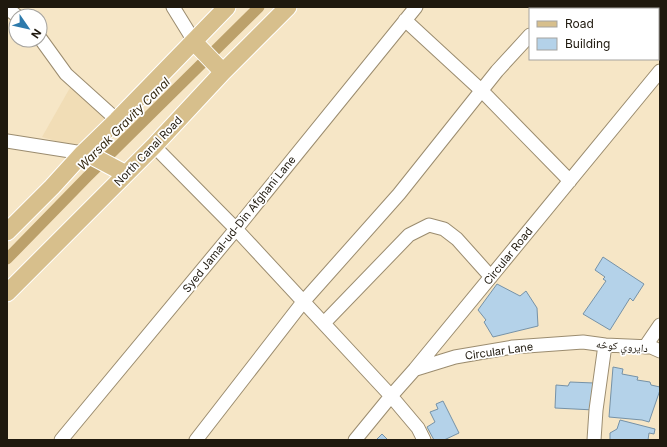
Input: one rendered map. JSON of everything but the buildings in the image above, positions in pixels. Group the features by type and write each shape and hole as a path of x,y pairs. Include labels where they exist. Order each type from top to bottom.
{"main road":[{"path":"7,232 52,187 88,155 118,120 195,42 227,7"},
{"name":"North Canal Road","path":"7,293 119,170 154,146 223,72 288,7"},
{"path":"195,42 223,72"},
{"path":"88,155 119,170"}],"street":[{"path":"173,7 195,42"},
{"name":"Syed Jamal-ud-Din Afghani Lane","path":"62,440 416,7"},
{"path":"405,20 482,91 570,181"},
{"path":"196,440 304,302 399,194 497,71 529,36"},
{"path":"47,48 66,74 118,120"},
{"name":"Circular Road","path":"354,440 416,369 660,71"},
{"path":"7,141 88,155"},
{"path":"154,146 236,229 324,323 391,396 418,428 424,440"},
{"path":"324,323 409,235 429,225 444,229 457,239 491,278"},
{"path":"645,347 660,325"},
{"name":"Circular Lane","path":"416,369 455,357 513,347 583,342"},
{"name":"دایروي کوڅه","path":"583,342 605,345 651,347 660,351"},
{"path":"594,440 596,410 605,345"}],"shaded area":[{"path":"71,86 114,120 83,149 42,137"}],"waterway":[{"name":"Warsak Gravity Canal","path":"7,259 87,177 259,7"}]}
